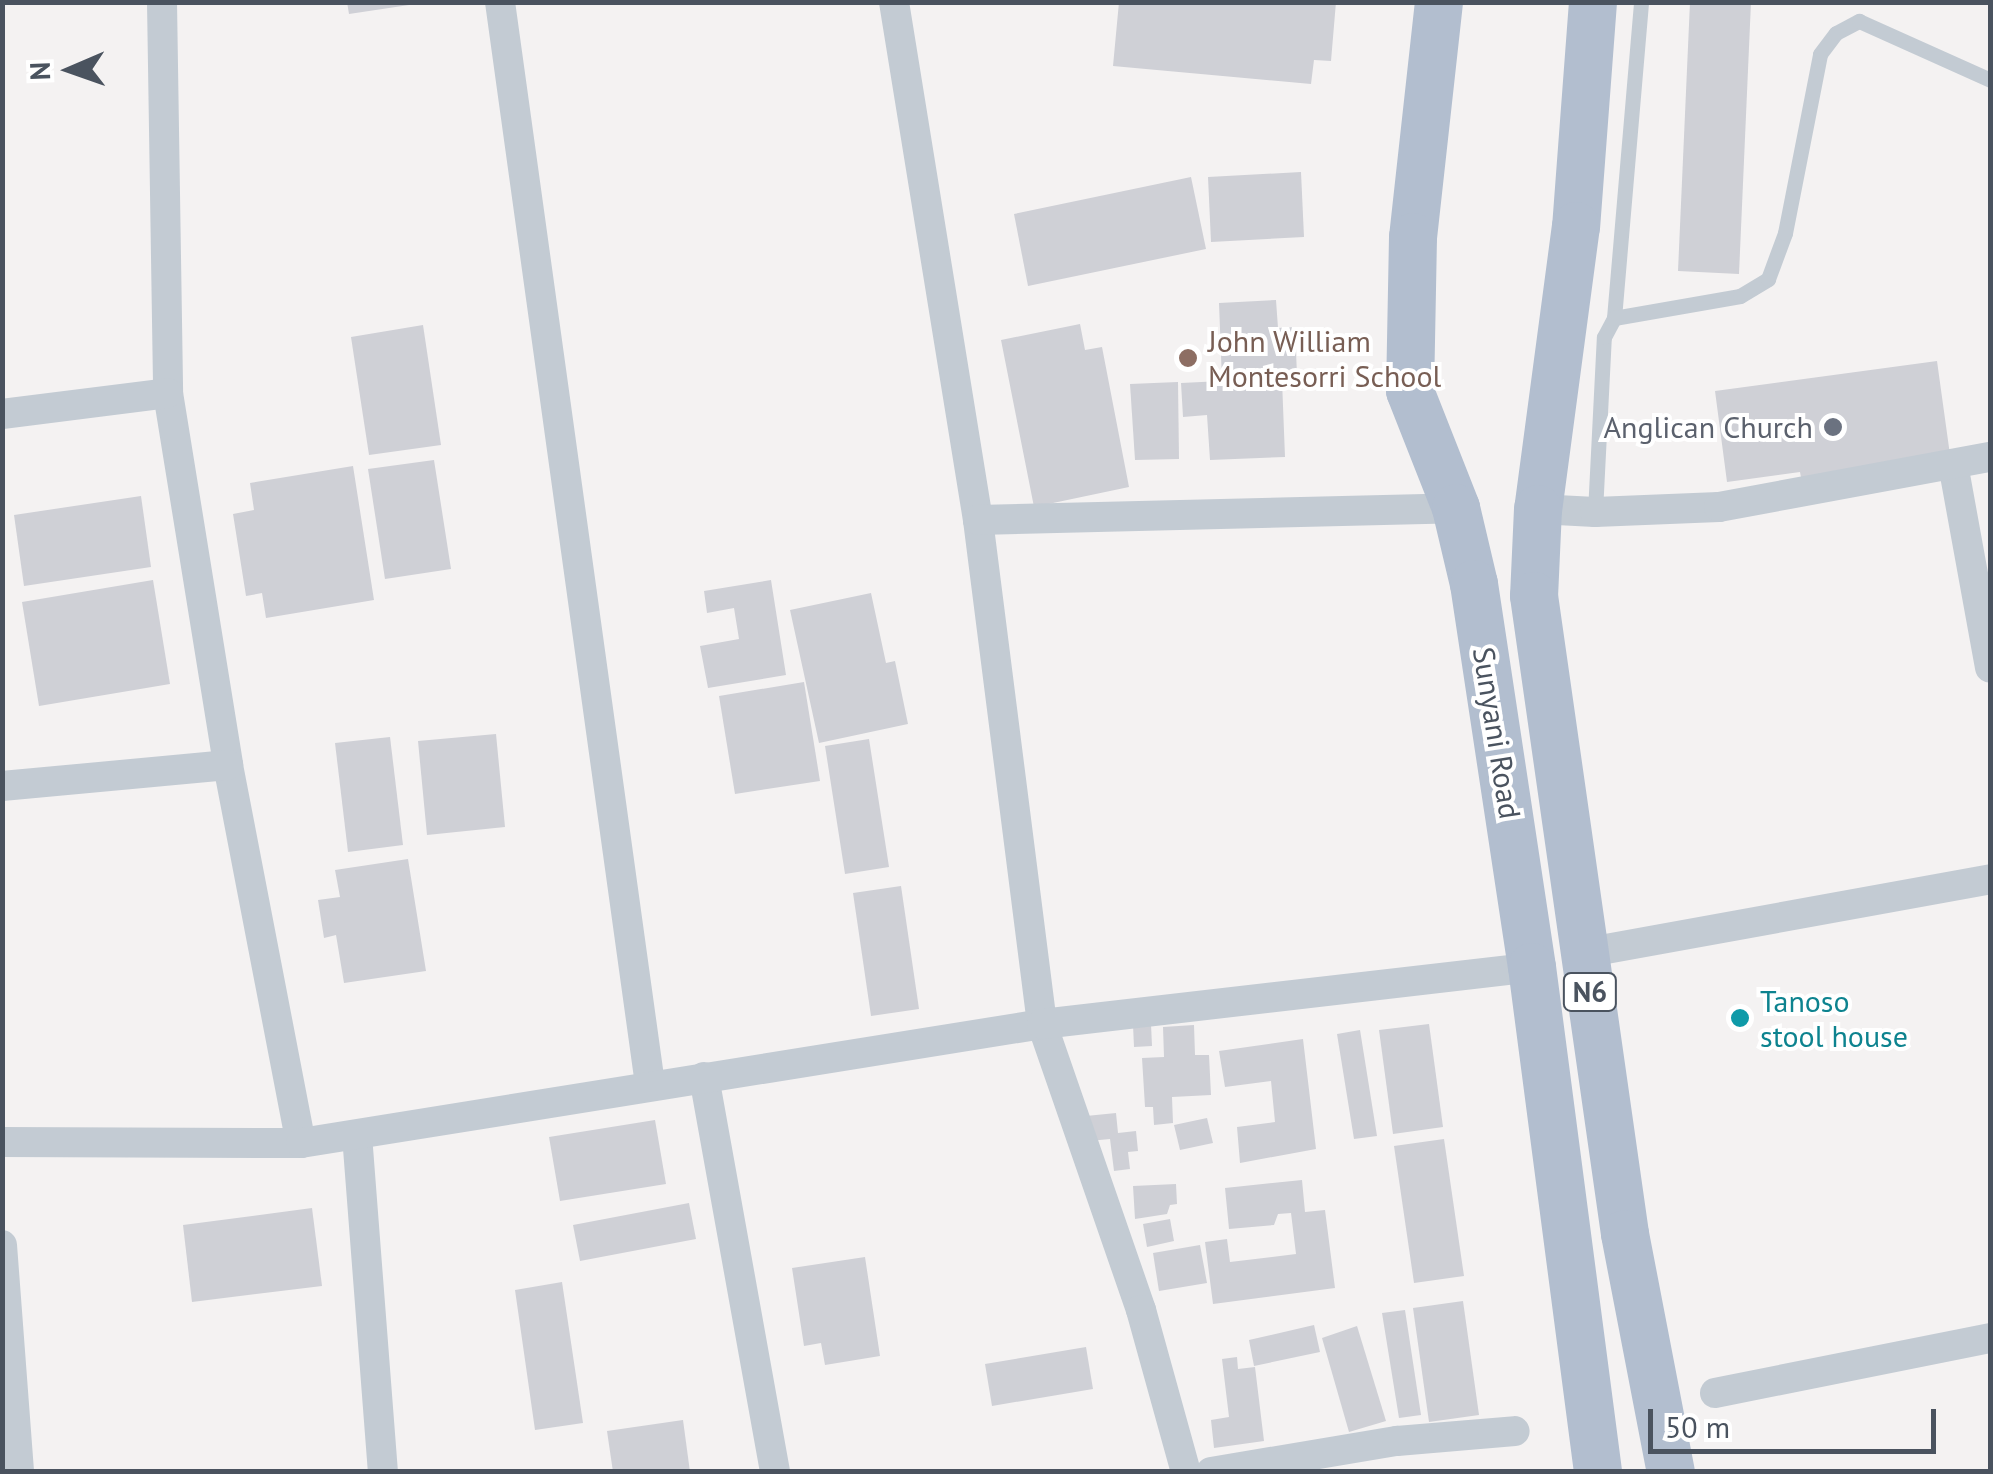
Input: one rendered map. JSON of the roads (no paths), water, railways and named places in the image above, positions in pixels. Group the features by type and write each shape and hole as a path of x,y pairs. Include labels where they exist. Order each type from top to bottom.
{"main road":[{"name":"Sunyani Road","path":"1440,2 1413,237 1410,391 1456,508 1474,584 1532,967 1598,1472"},
{"name":"N6","path":"1538,509 1576,226 1585,62 1593,2"},
{"name":"Sunyani Road","path":"1538,509 1534,596 1625,1234 1671,1472"}],"street":[{"path":"162,2 168,393 228,764 300,1143"},
{"path":"500,2 650,1085"},
{"path":"894,2 978,520 1042,1024 1141,1310 1186,1472"},
{"path":"2,414 168,393"},
{"path":"1538,509 1595,512 1719,508 1990,457"},
{"path":"1954,464 1990,668"},
{"path":"978,520 1456,508"},
{"path":"2,786 228,764"},
{"path":"1584,954 1990,879"},
{"path":"2,1142 300,1143 1042,1024 1532,967"},
{"path":"704,1077 775,1472"},
{"path":"358,1135 383,1472"},
{"path":"2,1245 19,1472"},
{"path":"1716,1393 1990,1338"},
{"path":"1211,1472 1397,1440 1516,1431"}],"lane":[{"path":"1595,512 1604,337 1614,318 1641,2"},
{"path":"1614,318 1740,296 1768,279 1786,233 1820,54 1836,34 1859,21 1990,80"}],"place":[{"name":"John William Montesorri School","path":"1188,358"},
{"name":"Anglican Church","path":"1833,427"},
{"name":"Tanoso stool house","path":"1740,1018"}]}
